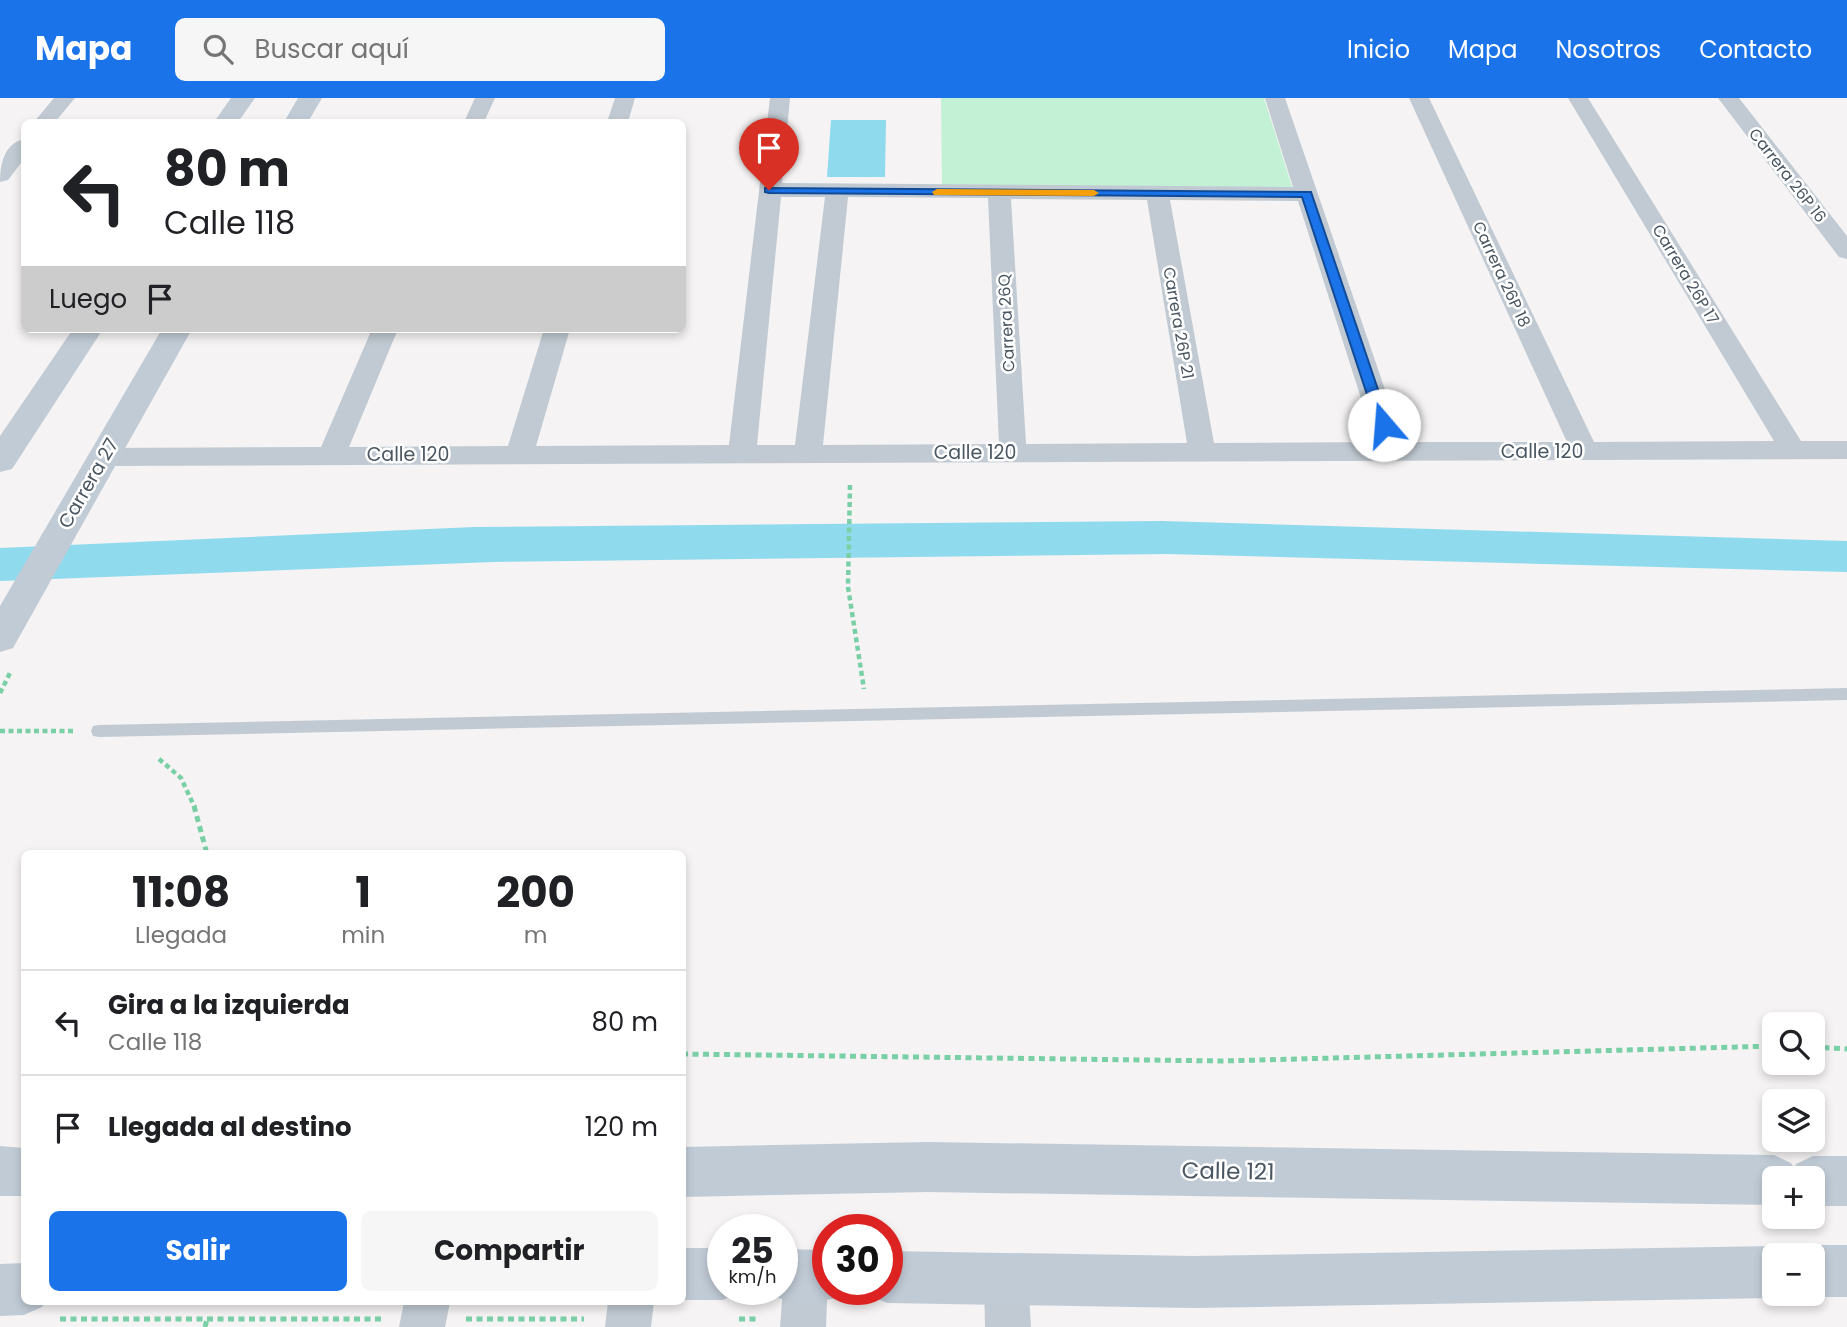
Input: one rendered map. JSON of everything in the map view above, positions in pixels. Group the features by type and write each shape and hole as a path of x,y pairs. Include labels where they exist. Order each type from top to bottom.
{"main road":[{"path":"228,119 243,98"},
{"path":"298,119 310,98"},
{"path":"0,461 85,333"},
{"name":"Carrera 27","path":"0,638 175,333"},
{"name":"Calle 121","path":"686,1172 928,1167 1762,1180"},
{"path":"0,1171 21,1172"},
{"path":"1825,1181 1847,1181"},
{"path":"1825,1271 1847,1270"},
{"path":"903,1280 1007,1303 1193,1282 1762,1272"},
{"path":"686,1273 707,1274"},
{"path":"0,1290 21,1289"}],"street":[{"path":"47,119 65,98"},
{"path":"475,119 485,98"},
{"path":"619,119 625,98"},
{"path":"742,453 780,98"},
{"path":"1275,98 1392,451"},
{"name":"Carrera 26P 18","path":"1419,98 1585,450"},
{"name":"Carrera 26P 17","path":"1578,98 1793,450"},
{"name":"Carrera 26P 16","path":"1728,98 1847,252"},
{"path":"0,176 21,150"},
{"path":"769,190 1307,194"},
{"path":"808,453 837,192"},
{"name":"Carrera 26Q","path":"999,193 1013,452"},
{"name":"Carrera 26P 21","path":"1157,193 1202,452"},
{"path":"331,455 383,333"},
{"path":"520,454 556,333"},
{"name":"Calle 120","path":"103,457 1847,450"},
{"path":"803,1327 805,1276"},
{"path":"422,1327 426,1305"},
{"path":"628,1327 631,1305"}],"lane":[{"path":"99,731 1847,694"}],"path":[{"path":"850,500 848,587 867,714"},
{"path":"0,731 99,731 149,751 181,778 196,810 206,850"},
{"path":"686,1054 1223,1061 1762,1046"},
{"path":"1825,1048 1847,1049"},
{"path":"205,1327 208,1319"}],"green space":[{"path":"941,98 1264,98 1293,190 942,188"}],"water":[{"path":"831,120 886,120 885,177 827,177"},
{"path":"1162,521 1847,541 1847,572 1167,554 493,562 0,581 0,548 474,527"}],"slow traffic":[{"path":"937,192 1094,193"}],"route":[{"path":"769,190 1307,194 1384,425"}]}
